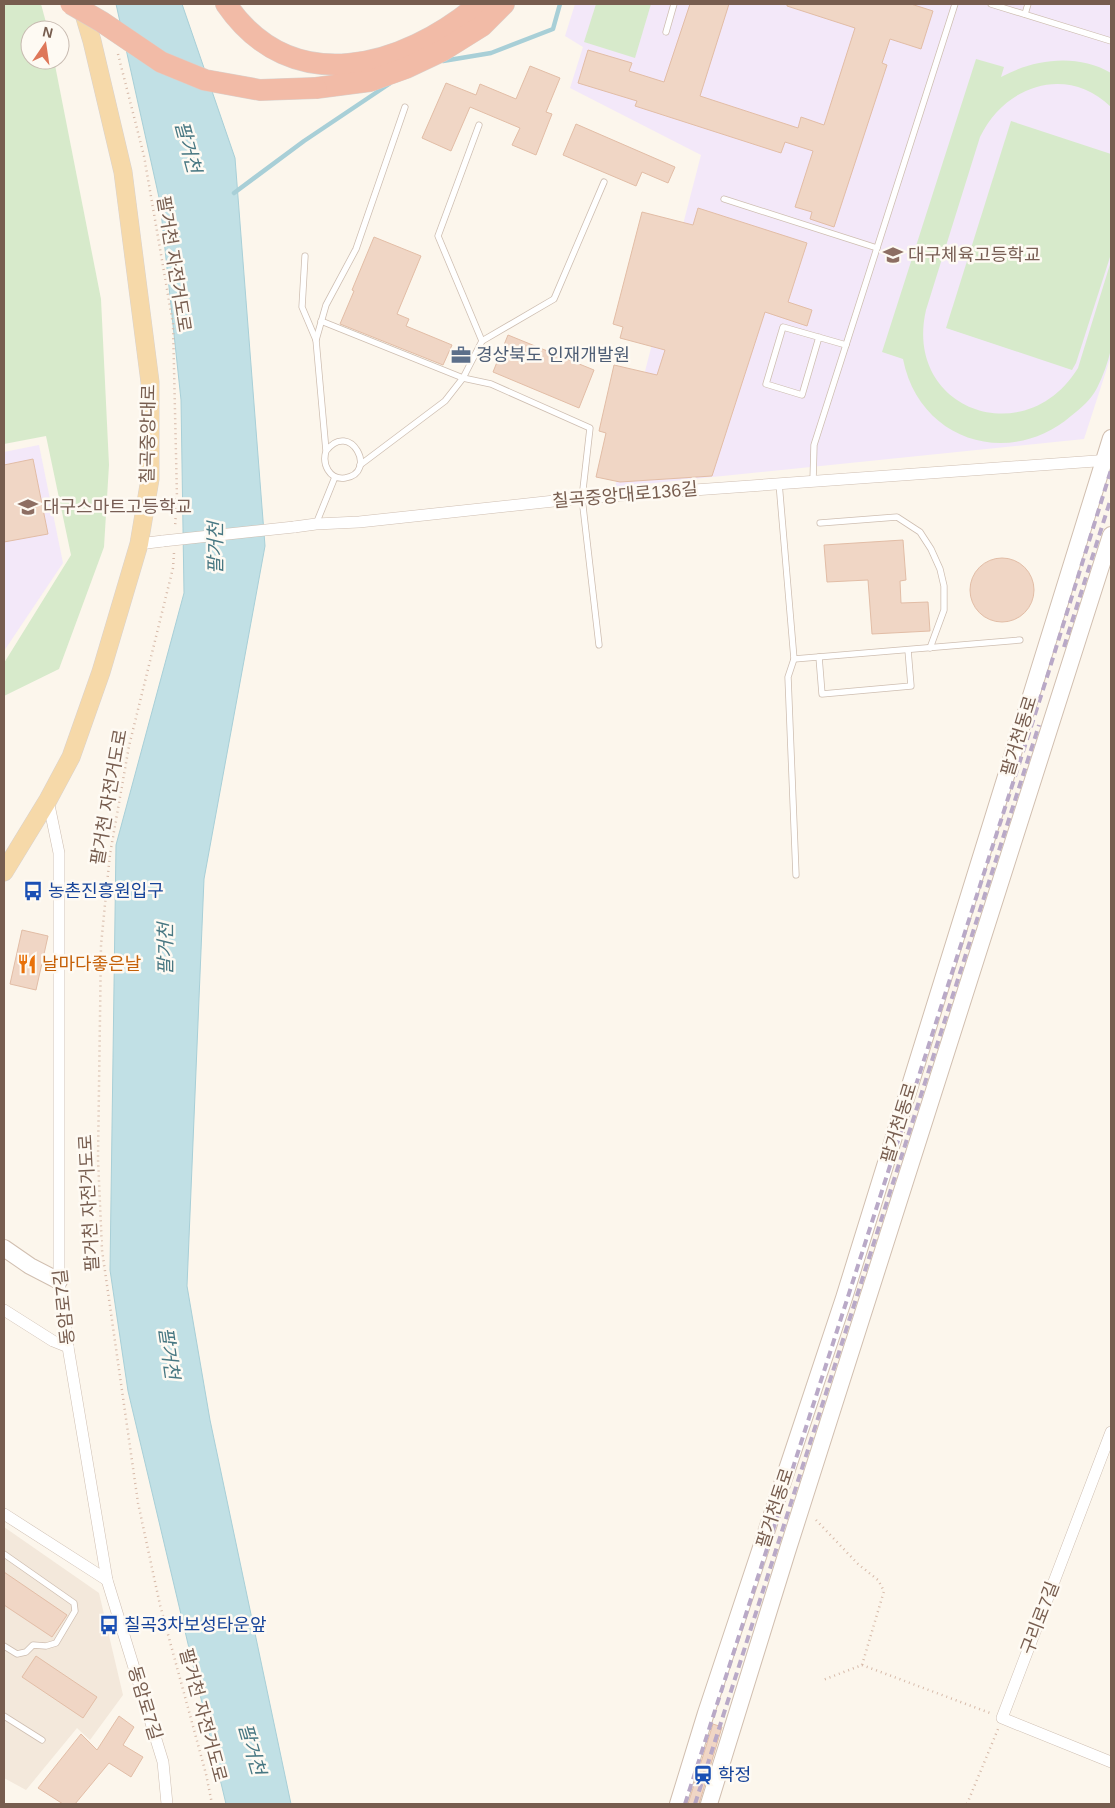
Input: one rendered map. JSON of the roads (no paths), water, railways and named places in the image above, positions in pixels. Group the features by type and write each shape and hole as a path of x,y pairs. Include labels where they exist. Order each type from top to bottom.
{"highway":[{"path":"70,4 102,22 161,62 205,80 260,90 316,88 370,81 442,52 482,26 504,4"},
{"path":"226,4 243,25 266,44 282,53 319,64 335,65 360,64 390,56 447,28 479,4"}],"main road":[{"name":"칠곡중앙대로","path":"4,872 72,757 101,672 139,544 150,479 150,382 123,172 92,41 81,4"}],"street":[{"name":"팔거천동로","path":"678,1804 706,1712 844,1298 1108,460 1111,438"},
{"name":"칠곡중앙대로136길","path":"139,544 316,524 359,522 582,498 1108,460"},
{"name":"팔거천동로","path":"709,1804 799,1514 1111,535"},
{"name":"동암로7길","path":"48,800 59,853 59,1281 68,1347 107,1580 163,1762 167,1804"},
{"path":"4,1248 30,1266 59,1281"},
{"path":"4,1310 54,1341 68,1347"},
{"name":"구리로7길","path":"1111,1432 1002,1718 1111,1762"},
{"path":"4,1514 107,1580"}],"lane":[{"path":"666,32 674,4"},
{"path":"813,481 814,445 955,4"},
{"path":"991,4 1111,41"},
{"path":"1025,14 1028,4"},
{"path":"316,340 326,305 356,249 405,107"},
{"path":"479,125 438,236 482,341"},
{"path":"305,256 302,307 316,340 326,452 324,463 330,473 347,478 357,471 360,465 445,401 463,378 482,341 554,300 604,182"},
{"path":"724,199 877,248"},
{"path":"321,321 463,378 491,384 590,428 582,498 599,645"},
{"path":"819,337 802,395 766,384 783,327 819,337 846,345"},
{"path":"326,452 330,447 340,442 352,444 360,453 360,465"},
{"path":"316,524 335,476"},
{"path":"778,484 794,659 788,677 796,874"},
{"path":"820,523 897,517 920,532 940,568 944,586 944,610 930,648"},
{"path":"794,659 1020,640"},
{"path":"819,657 822,694 911,686 908,650"},
{"path":"4,1554 74,1603 75,1611 56,1643 46,1646 32,1645 26,1652 17,1654 4,1646"},
{"path":"4,1716 42,1740"}],"water":[{"name":"팔거천","path":"116,4 182,4 235,158 265,546 204,879 187,1286 210,1420 291,1804 226,1804 128,1391 110,1270 116,845 184,593 181,400 160,202"}],"waterway":[{"path":"443,61 491,53 553,29 560,4"},
{"path":"234,193 304,141 389,84"}],"railway":[{"path":"685,1804 1047,677 1111,470"},
{"path":"1064,647 1111,498"},
{"path":"695,1804 1039,725"}],"place":[{"name":"대구체육고등학교","path":"893,255"},
{"name":"경상북도 인재개발원","path":"461,355"},
{"name":"대구스마트고등학교","path":"28,507"},
{"name":"농촌진흥원입구","path":"33,891"},
{"name":"날마다좋은날","path":"27,964"},
{"name":"칠곡3차보성타운앞","path":"109,1625"},
{"name":"학정","path":"703,1775"}]}
